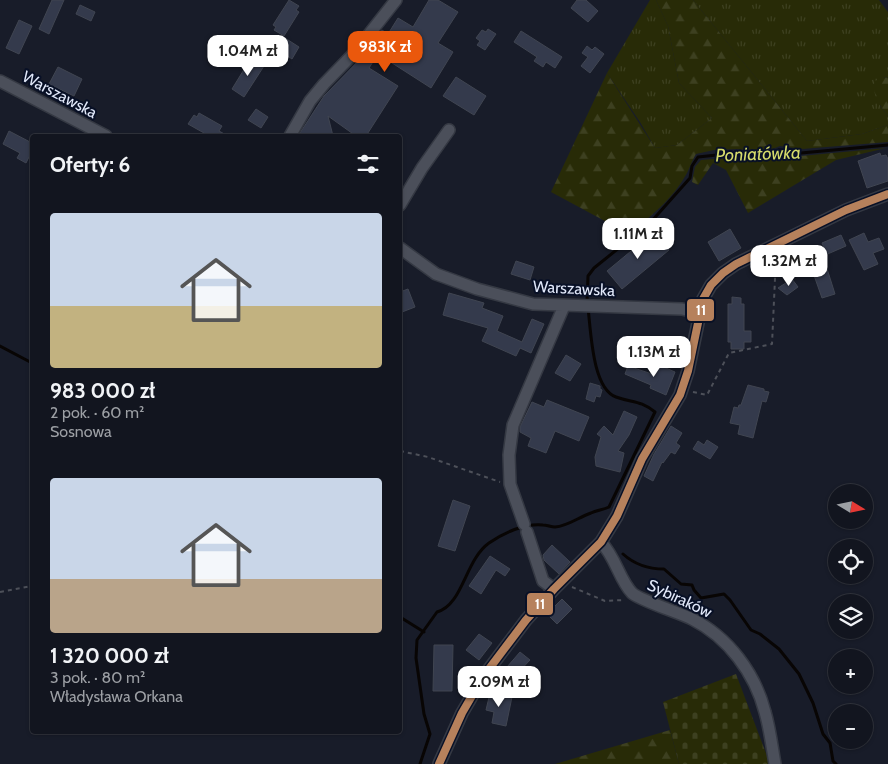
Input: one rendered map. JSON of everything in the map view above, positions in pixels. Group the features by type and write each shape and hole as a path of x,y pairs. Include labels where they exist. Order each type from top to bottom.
{"street":[{"path":"291,134 310,101 355,52 396,0"},
{"name":"Warszawska","path":"0,80 102,134"},
{"path":"402,202 422,168 449,130"},
{"path":"439,764 462,712 483,677 526,620 601,542 617,516 642,459 680,395 688,371 699,312 703,299 711,285 736,264 846,210 888,194"},
{"name":"Warszawska","path":"402,249 436,274 478,289 533,304 682,309 699,312"},
{"path":"557,586 543,581 510,484 509,455 513,424 564,306"},
{"path":"601,542 610,551 623,579 633,594"},
{"name":"Sybiraków","path":"633,594 692,619 715,633 735,652 752,678 765,710 775,764"}],"path":[{"path":"688,391 707,395 729,353 772,344 776,251"},
{"path":"402,451 428,457 510,484"},
{"path":"0,592 30,586"},
{"path":"557,586 605,601 623,600 633,594"}],"green space":[{"path":"650,0 656,0 668,26 679,83 712,118 677,145 655,148 607,73"},
{"path":"656,0 693,0 807,141 862,134 888,125 888,142 802,149 780,146 765,152 737,149 714,150 696,154 686,175 673,194 629,234 551,192 607,73 655,148 677,145 712,118 679,83 668,26"},
{"path":"693,0 879,0 888,12 888,78 883,77 880,106 888,116 888,125 862,134 807,141"},
{"path":"883,77 888,78 888,116 879,104 874,91 875,81"},
{"path":"886,148 836,160 748,213 726,170 713,163 698,185 692,182 695,167 701,160 737,157 765,159 781,154 801,156"},
{"path":"736,674 770,764 679,764 663,702"},
{"path":"670,730 679,764 555,764"}],"building":[{"path":"52,0 64,0 49,34 39,29"},
{"path":"289,0 299,6 296,10 299,12 284,36 274,30 276,27 273,25"},
{"path":"429,0 438,0 458,12 438,43 453,52 431,88 378,54 369,68 398,86 367,134 353,134 328,116 332,134 299,134 324,96 368,51 382,30 388,34 398,18 413,27"},
{"path":"577,0 586,0 598,11 588,22 571,8"},
{"path":"80,5 95,12 91,21 76,14"},
{"path":"19,20 32,26 19,54 6,48"},
{"path":"488,29 496,34 485,50 477,45 480,41 476,38 482,30 486,32"},
{"path":"521,31 562,57 555,68 546,62 543,67 534,61 537,57 514,42"},
{"path":"285,38 299,47 292,59 278,50"},
{"path":"587,46 592,50 595,47 604,54 590,73 581,66 588,57 582,53"},
{"path":"251,58 264,66 244,97 232,89"},
{"path":"58,67 82,79 74,96 49,84"},
{"path":"456,77 486,96 474,115 443,96"},
{"path":"256,109 268,117 261,128 248,120"},
{"path":"199,113 222,126 219,131 224,134 203,134 188,124 194,115 197,117"},
{"path":"9,131 30,142 30,158 26,163 17,158 20,153 3,144"},
{"path":"880,153 881,156 886,155 888,159 888,181 867,188 858,161"},
{"path":"730,229 741,248 719,261 708,242"},
{"path":"654,232 669,250 622,289 607,271"},
{"path":"864,233 868,242 879,238 884,249 873,253 878,264 864,270 849,240"},
{"path":"841,235 846,246 823,256 835,294 822,298 810,264 791,280 781,266 806,247 825,250 822,243"},
{"path":"516,261 534,267 530,280 511,274"},
{"path":"792,279 798,287 787,295 778,288"},
{"path":"408,289 415,307 402,312 402,291"},
{"path":"449,293 484,303 482,308 503,316 497,331 522,342 532,319 544,324 531,353 520,348 516,356 482,341 488,328 443,315"},
{"path":"732,297 741,298 741,304 744,304 744,331 751,331 751,342 744,342 744,349 731,349 731,342 728,342 728,304 732,304"},
{"path":"566,355 581,364 570,381 555,373"},
{"path":"659,365 675,372 666,395 650,388 651,385 625,374 628,366 655,375"},
{"path":"590,383 600,386 602,390 600,397 596,396 594,402 586,399"},
{"path":"748,385 769,392 766,402 762,401 753,438 738,434 740,425 730,423 734,407 738,408 741,405"},
{"path":"547,400 589,417 579,441 555,431 546,453 528,446 531,438 520,432 520,427 532,402 544,407"},
{"path":"624,411 637,417 629,435 618,451 624,453 620,472 596,466 595,457 601,437 597,434 604,426 613,435"},
{"path":"671,426 682,433 676,443 680,446 675,454 671,452 662,462 653,481 644,476 654,454"},
{"path":"707,440 718,447 710,459 693,449 698,441 704,445"},
{"path":"453,500 470,506 455,551 438,546"},
{"path":"552,545 570,562 559,574 544,560 543,555"},
{"path":"490,556 510,569 505,576 496,570 481,594 469,586"},
{"path":"562,599 572,609 557,624 547,614"},
{"path":"479,634 492,643 479,660 466,650"},
{"path":"434,645 453,645 452,691 433,691"},
{"path":"520,652 530,660 516,675 507,667"},
{"path":"490,693 512,697 506,726 492,723 494,712 486,710"}],"waterway":[{"name":"Poniatówka","path":"587,302 588,276 594,268 650,223 690,178 692,166 698,157 736,153 765,156 779,150 801,153 888,145"},
{"name":"Poniatówka","path":"420,764 430,734 424,714 416,658 417,640 437,612 446,608 453,601 474,560 489,543 507,532 522,527 536,525 560,526 609,507 655,412 641,404 616,397 608,392 602,383 594,358 588,308"},
{"path":"0,346 30,362"},
{"path":"623,554 632,561 642,565 664,569 681,584 692,585 701,598 724,594 751,630 760,634 779,649 799,674 813,703 823,734 830,743 833,761 836,764"},
{"path":"402,618 424,632"}],"transit line":[{"name":"11","path":"439,764 462,713 483,677 526,620 601,542 617,516 642,459 680,395 688,371 703,299 711,285 736,264 846,210 888,194"}]}
